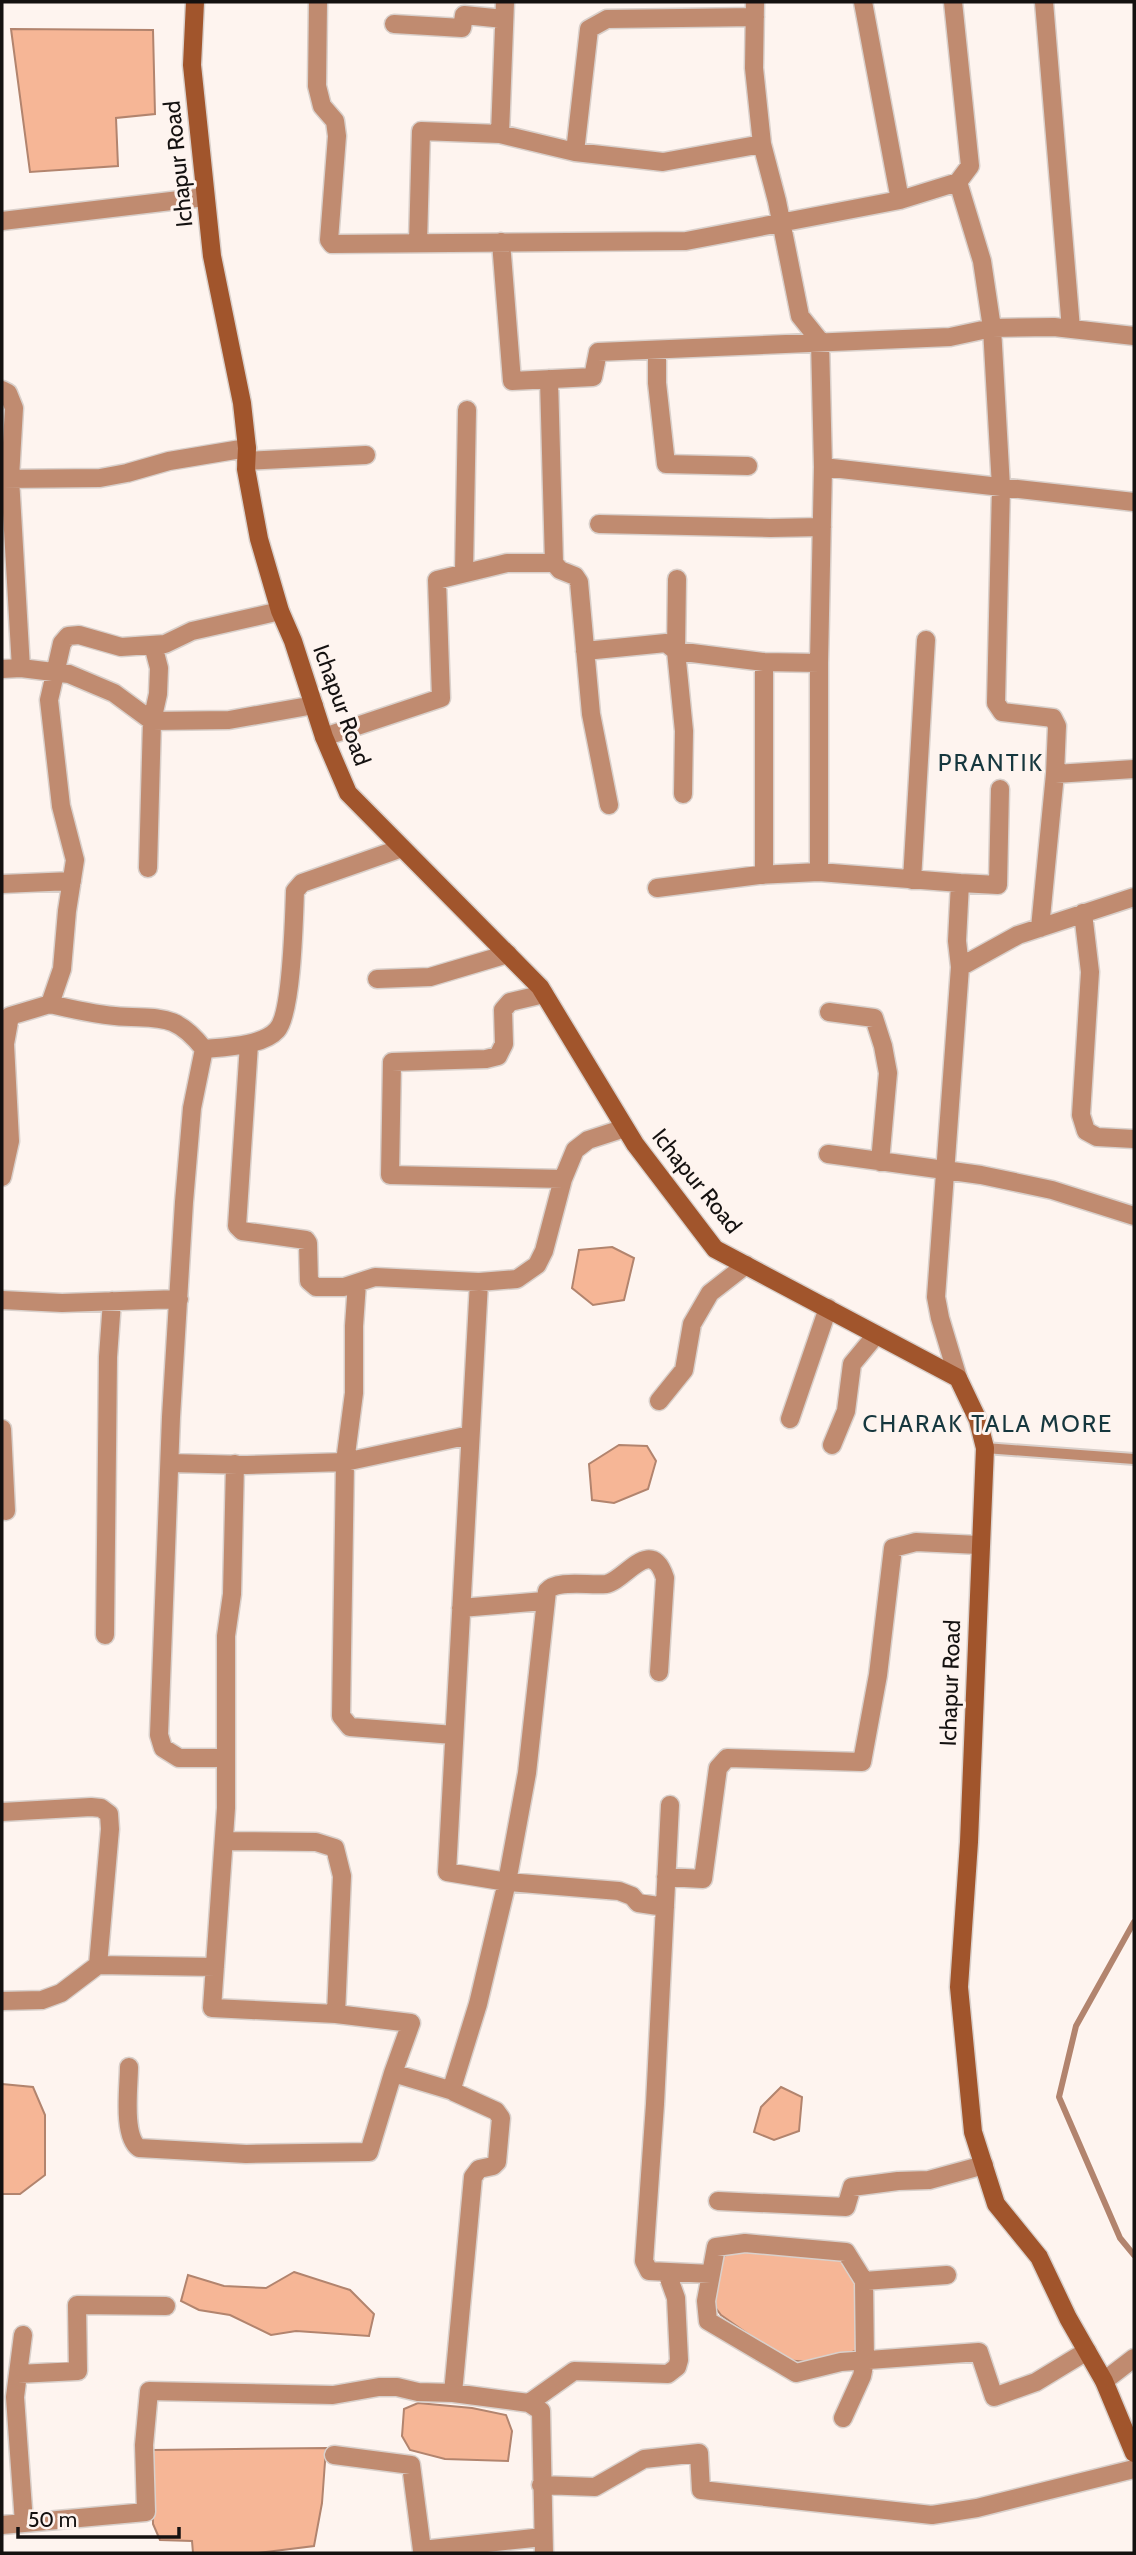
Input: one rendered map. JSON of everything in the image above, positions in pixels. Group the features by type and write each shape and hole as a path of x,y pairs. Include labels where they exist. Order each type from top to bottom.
{"street":[{"name":"Ichapur Road","path":"195,2 192,65 212,256 242,403 246,454 260,539 280,611 293,641 324,737 348,793 508,954 544,994 625,1128 715,1249 958,1378 978,1420 985,1448 969,1842 959,1987 973,2132 996,2204 1039,2257 1104,2381 1134,2453"},
{"path":"318,2 317,86 319,100 335,121 337,136 330,241 332,244 686,241 900,200 958,182 971,166 953,2"},
{"path":"863,2 900,200"},
{"path":"1044,2 1071,329"},
{"path":"394,24 462,28 464,15 505,10 499,134"},
{"path":"575,152 589,29 607,19 755,10 754,68 762,144 800,316 820,341 823,467 819,872"},
{"path":"418,243 421,131 499,134 575,152 663,162 762,144"},
{"path":"958,182 982,261 992,328 1001,487 996,703 1002,712 1053,718 1057,726 1040,928"},
{"path":"2,221 205,197"},
{"path":"501,242 512,381 593,377 598,352 950,337 992,328 1071,329 1134,336"},
{"path":"657,351 657,383 666,464 748,466"},
{"path":"549,379 554,564 558,569 569,572 578,579 591,714 609,805"},
{"path":"2,390 8,393 14,408 6,478 22,668"},
{"path":"464,572 467,410"},
{"path":"6,478 100,478 169,461 246,454 366,455"},
{"path":"823,467 1134,502"},
{"path":"599,524 822,527"},
{"path":"324,737 441,698 437,580 507,563 554,564"},
{"path":"677,579 676,651 684,731 684,794"},
{"path":"50,1004 62,969 75,860 61,806 49,700 62,643 68,636 79,635 121,647 165,644 192,631 280,611"},
{"path":"912,880 926,640"},
{"path":"585,651 666,643 676,651 764,662 819,663"},
{"path":"148,868 152,721 158,694 159,668 153,645"},
{"path":"764,662 764,875"},
{"path":"2,669 22,668 69,674 114,693 152,721 229,720 314,705"},
{"path":"1055,774 1134,769"},
{"path":"657,888 764,875 819,872 998,885 1000,789"},
{"path":"204,1049 249,1044 275,1032 283,1019 297,887 306,880 402,849"},
{"path":"2,884 72,881"},
{"path":"958,1378 936,1297 960,967 957,941 960,883"},
{"path":"960,967 1018,935 1134,897"},
{"path":"1083,913 1090,972 1081,1115 1086,1131 1097,1137 1134,1139"},
{"path":"377,979 430,977 508,954"},
{"path":"544,994 510,1002 503,1010 504,1044 498,1056 486,1059 392,1062 390,1175 564,1179"},
{"path":"2,1177 10,1141 6,1017 50,1004 114,1016 164,1019 190,1031 204,1049 192,1108 179,1299 159,1735 163,1748 179,1758 226,1758"},
{"path":"829,1012 874,1018 888,1073 880,1162"},
{"path":"249,1044 238,1228 242,1231 306,1240 309,1281 313,1285 344,1287 375,1277 479,1282 517,1279 537,1265 544,1251 575,1150 582,1143 625,1128"},
{"path":"828,1154 981,1175 1052,1190 1134,1216"},
{"path":"659,1401 684,1370 692,1324 709,1293 746,1265"},
{"path":"479,1282 447,1872 507,1882 619,1891 632,1896 638,1903 665,1907"},
{"path":"357,1283 354,1393 345,1462 342,1719 349,1727 454,1735"},
{"path":"2,1300 62,1303 179,1299"},
{"path":"106,1635 108,1357 113,1301"},
{"path":"790,1419 828,1308"},
{"path":"832,1445 846,1411 852,1364 876,1335"},
{"path":"2,1429 6,1511"},
{"path":"170,1463 345,1462 470,1434"},
{"path":"129,2067 129,2130 139,2148 246,2154 369,2151 411,2023 336,2014 212,2008 224,1841 226,1636 232,1594 235,1464"},
{"path":"666,1877 702,1878 718,1768 727,1758 862,1762 878,1675 893,1548 916,1542 979,1545"},
{"path":"453,2091 478,2004 507,1882 527,1773 547,1591 553,1586 608,1584 617,1580 636,1562 657,1562 662,1567 665,1578 659,1672"},
{"path":"461,1608 544,1601"},
{"path":"670,1805 656,2104 644,2261 649,2271 711,2274"},
{"path":"2,1812 91,1807 101,1808 109,1814 98,1965"},
{"path":"224,1841 316,1842 335,1848 342,1875 336,2014"},
{"path":"2,2001 42,2000 61,1993 98,1965 215,1966"},
{"path":"393,2073 453,2091 496,2111 501,2121 497,2162 493,2166 479,2169 473,2177 453,2393"},
{"path":"719,2201 846,2207 852,2187 929,2180 984,2165"},
{"path":"844,2418 862,2376 865,2361 864,2281 846,2252 745,2243 716,2247 706,2301 708,2321 796,2373 841,2362 865,2361 979,2352 994,2397 1036,2382 1087,2351"},
{"path":"529,2403 574,2371 668,2374 673,2371 679,2360 678,2322 676,2298 667,2273"},
{"path":"864,2281 947,2275"},
{"path":"18,2374 78,2371 77,2305 166,2306"},
{"path":"23,2335 15,2397 24,2523"},
{"path":"1104,2381 1134,2358"},
{"path":"2,2525 146,2512 144,2445 149,2391 333,2395 379,2387 397,2387 418,2392 453,2393 529,2403 541,2411 544,2545 422,2550 411,2465 334,2455"},
{"path":"541,2486 595,2487 644,2459 699,2453 701,2490 932,2515 977,2508 1134,2469"}],"lane":[{"path":"985,1448 1134,1459"}],"shaded area":[{"path":"11,29 153,30 155,114 116,118 118,166 30,172"},
{"path":"612,1247 634,1258 624,1300 593,1305 572,1288 579,1250"},
{"path":"619,1445 647,1446 656,1461 648,1489 614,1503 592,1500 589,1464"},
{"path":"2,2084 33,2087 45,2115 45,2175 20,2194 2,2194"},
{"path":"781,2087 802,2097 799,2131 774,2140 754,2132 761,2107"},
{"path":"743,2248 840,2260 858,2279 858,2350 820,2363 785,2360 721,2315 712,2303 719,2258"},
{"path":"294,2272 350,2290 374,2314 369,2336 296,2331 271,2335 230,2315 199,2310 181,2301 188,2275 224,2286 266,2288"},
{"path":"418,2403 472,2408 506,2415 512,2431 508,2461 445,2459 410,2450 402,2436 404,2409"},
{"path":"326,2448 322,2503 314,2546 258,2553 193,2553 192,2541 160,2540 153,2524 152,2450"}],"waterway":[{"path":"1134,1922 1076,2026 1059,2097 1120,2238 1134,2255"}],"district":[{"name":"PRANTIK","path":"991,763"},
{"name":"CHARAK TALA MORE","path":"988,1424"}]}
